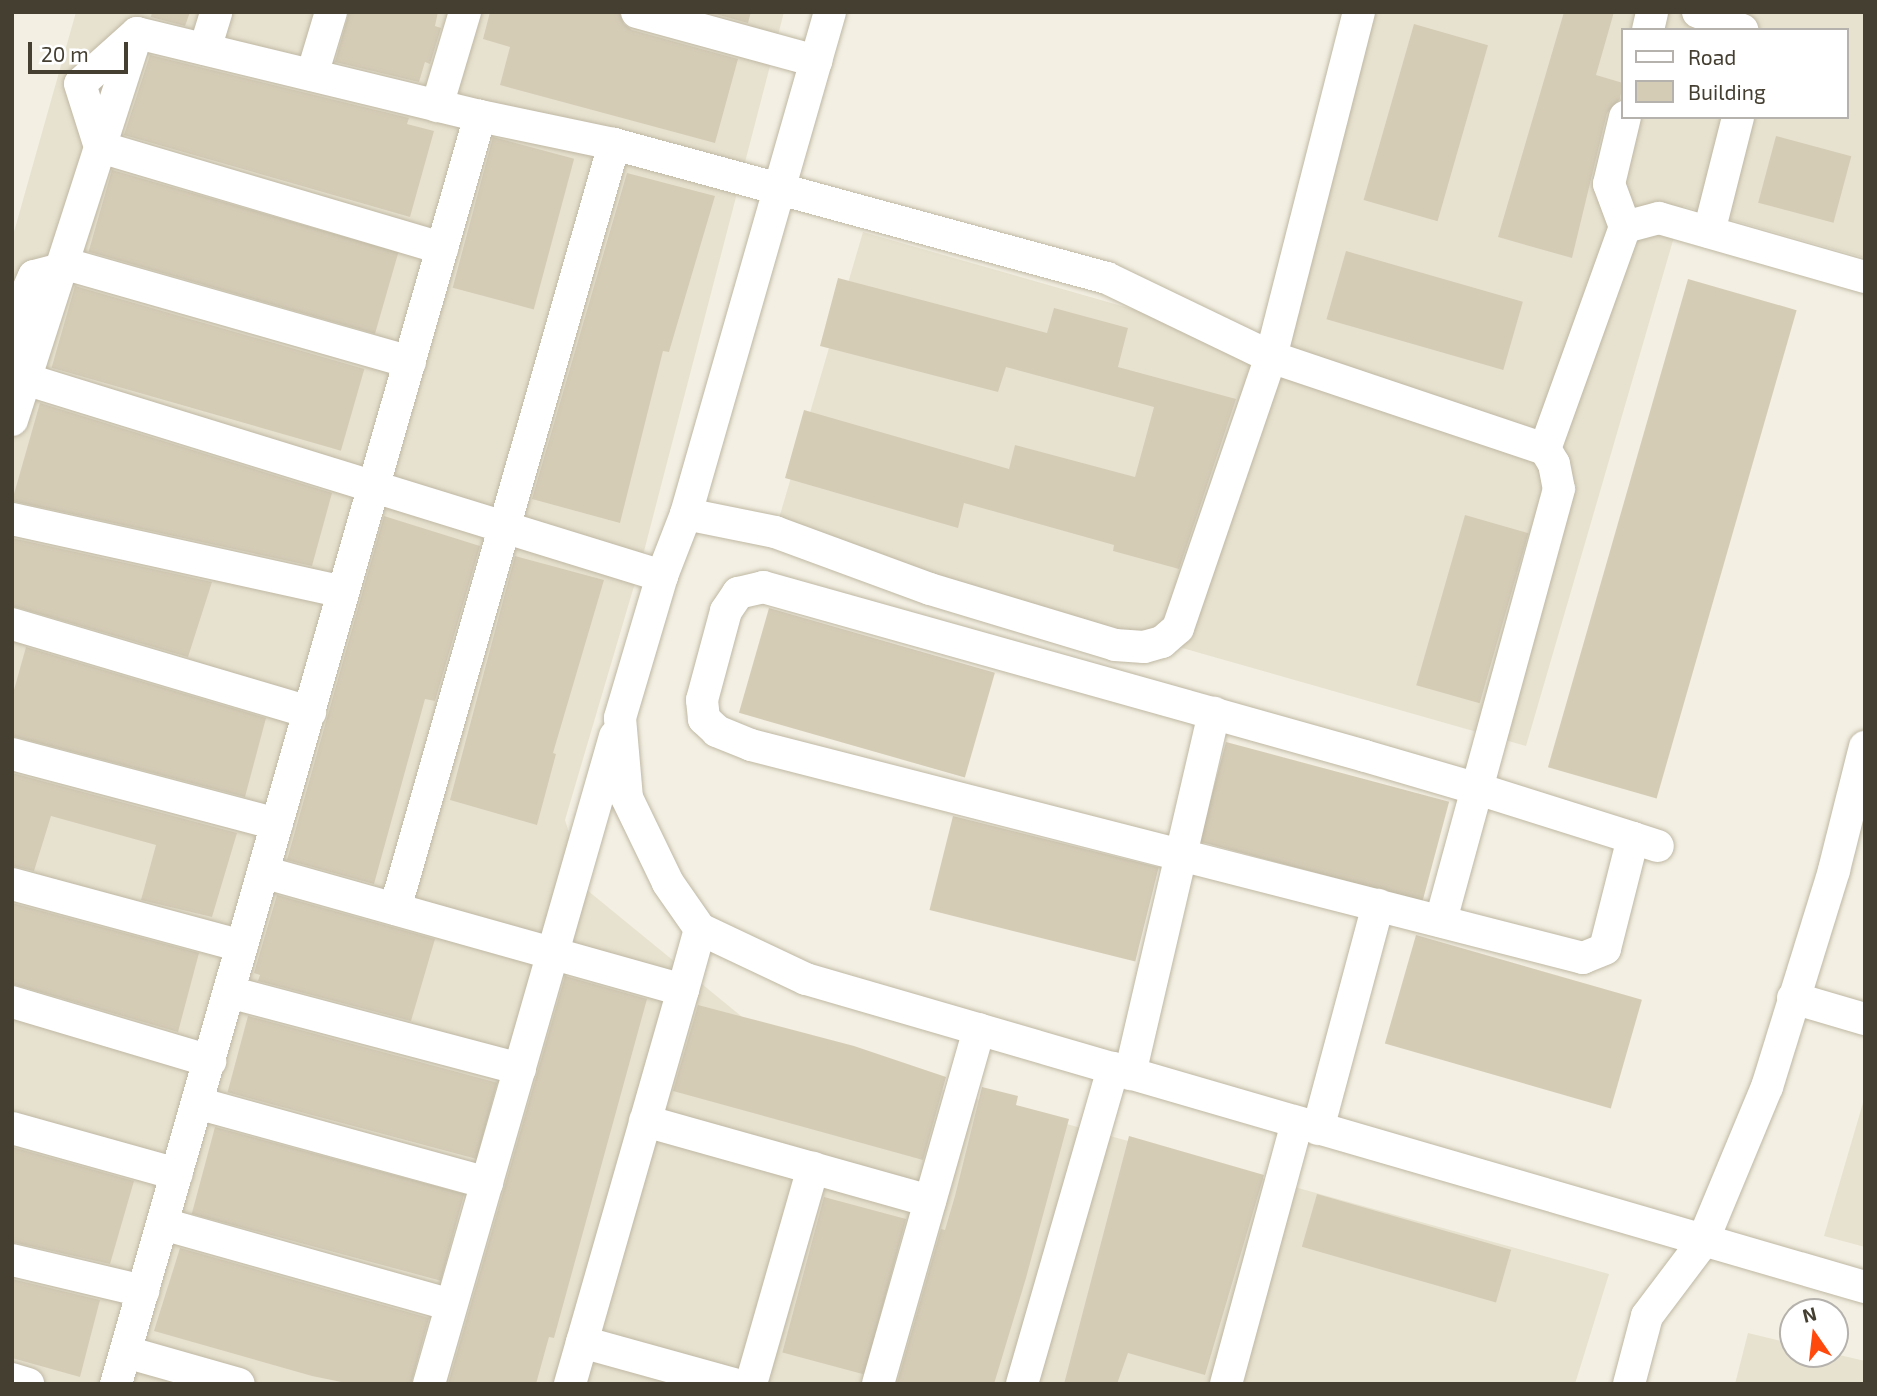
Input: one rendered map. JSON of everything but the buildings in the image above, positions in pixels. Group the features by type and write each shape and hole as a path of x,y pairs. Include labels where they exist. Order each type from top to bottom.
{"street":[{"path":"205,49 216,12"},
{"path":"312,75 331,12"},
{"path":"437,106 466,12"},
{"path":"637,12 816,61"},
{"path":"429,1384 620,718 662,576 686,514 776,189 830,12"},
{"path":"686,514 775,532 930,589 1115,645 1144,647 1162,642 1178,628 1271,357 1359,12"},
{"path":"1698,12 1737,28"},
{"path":"61,270 100,147 80,84 137,33 437,106 614,144 1107,278 1271,357 1545,449 1554,464 1559,489 1441,920"},
{"path":"117,1384 480,116"},
{"path":"1545,449 1625,227 1609,184 1625,119"},
{"path":"1709,232 1737,119"},
{"path":"395,909 614,144"},
{"path":"100,147 442,248"},
{"path":"1625,227 1659,218 1865,276"},
{"path":"12,419 26,379 16,317 22,296 34,276 73,266 410,362"},
{"path":"26,379 373,490 662,576"},
{"path":"12,519 344,592"},
{"path":"763,587 1478,789 1646,842 1605,949 1595,957 1583,958 751,746 717,732 704,719 702,700 726,611 738,593 763,587"},
{"path":"12,624 310,712"},
{"path":"1023,1384 1122,1071 1181,857 1214,713"},
{"path":"620,718 627,798 668,883 700,929 806,979 1702,1243 1865,1287"},
{"path":"1629,1384 1647,1316 1702,1243 1767,1087 1793,998 1858,805 1865,747"},
{"path":"12,754 277,824"},
{"path":"263,872 682,990"},
{"path":"12,884 242,946"},
{"path":"1226,1384 1378,905"},
{"path":"570,1384 700,929"},
{"path":"229,992 520,1069"},
{"path":"1793,998 1865,1019"},
{"path":"12,1003 209,1061"},
{"path":"878,1384 979,1029"},
{"path":"197,1103 487,1183"},
{"path":"645,1121 930,1201"},
{"path":"12,1128 177,1174"},
{"path":"751,1384 813,1168"},
{"path":"163,1224 452,1305"},
{"path":"12,1260 143,1291"},
{"path":"582,1342 733,1384"},
{"path":"126,1352 239,1384"},
{"path":"12,1379 28,1384"}],"shaded area":[{"path":"76,12 784,12 642,559 565,820 587,890 774,1043 1609,1274 1575,1384 12,1384 12,239"},
{"path":"1356,12 1865,12 1865,258 1683,206 1526,746 775,532 863,232 1258,345"},
{"path":"1865,1096 1865,1247 1824,1236"},
{"path":"1748,1333 1779,1341 1779,1368 1849,1368 1849,1357 1865,1361 1865,1384 1735,1384"}]}
